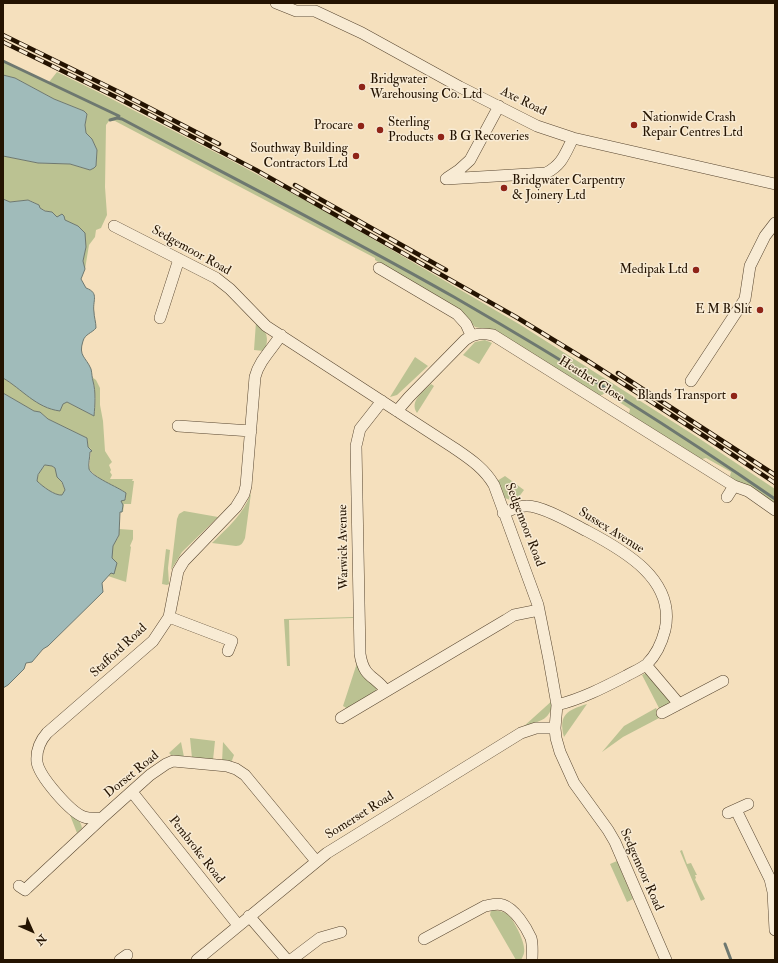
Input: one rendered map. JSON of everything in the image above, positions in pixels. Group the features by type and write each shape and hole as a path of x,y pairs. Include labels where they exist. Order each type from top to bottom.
{"street":[{"name":"Axe Road","path":"276,3 296,11 315,11 362,33 460,87 537,126 573,138 775,184"},
{"path":"499,106 470,160 459,170 446,178 546,173 555,169 561,162 573,138"},
{"path":"691,381 745,299 750,266 765,236 775,223"},
{"name":"Sedgemoor Road","path":"114,226 216,278 230,289 260,321 460,452 490,477 539,610 550,660 557,705 555,728 560,752 571,777 615,842 666,960"},
{"path":"160,318 179,259"},
{"path":"379,268 457,314 466,324 471,335 397,411"},
{"name":"Heather Close","path":"471,335 485,333 493,335 734,486 748,491 775,510"},
{"name":"Stafford Road","path":"102,818 84,817 74,811 63,800 39,770 37,762 41,741 47,733 149,646 169,618 180,566 236,507 244,494 257,368 281,335"},
{"name":"Warwick Avenue","path":"382,401 360,429 356,446 360,654 361,662 367,674 386,691"},
{"path":"177,428 251,431"},
{"path":"727,497 734,486"},
{"name":"Sussex Avenue","path":"503,513 525,506 542,509 594,534 636,562 650,575 656,582 666,602 667,620 661,642 656,652 646,665 616,682 584,697 557,705"},
{"path":"341,718 510,618 519,614 539,610"},
{"path":"169,618 232,642"},
{"path":"646,665 680,704"},
{"path":"662,713 722,681"},
{"name":"Somerset Road","path":"197,960 316,861 459,770 521,733 536,728 555,728"},
{"name":"Dorset Road","path":"23,892 102,818 161,767 173,761 227,766 236,769 245,775 316,861"},
{"name":"Pembroke Road","path":"132,792 238,925"},
{"path":"748,804 732,812 770,879 773,892 775,930"},
{"path":"424,939 485,906 494,904 502,905 514,911 530,938 532,960"},
{"path":"249,916 287,960"},
{"path":"291,960 320,938 341,932"}],"green space":[{"path":"3,61 49,82 57,72 234,162 327,212 519,324 697,437 775,489 775,505 733,479 730,476 731,472 706,458 702,459 694,455 629,414 630,409 605,393 598,395 495,331 475,327 458,308 375,260 375,258 115,121 109,121 106,125 105,187 107,215 101,228 96,230 95,237 89,245 85,269 83,261 86,247 78,226 57,217 52,212 40,208 39,205 29,200 10,202 3,199 3,156 38,163 70,164 90,170 96,166 97,150 92,139 86,133 85,125 87,114 84,111 54,99 15,78 3,75"},
{"path":"256,322 263,328 266,335 267,343 264,351 254,350"},
{"path":"485,340 492,343 479,364 463,355 475,342"},
{"path":"415,357 428,366 397,395 390,397"},
{"path":"92,377 96,380 100,388 100,405 103,421 105,451 112,462 109,465 112,475 110,479 133,479 132,481 134,481 131,504 124,504 123,512 121,500 125,500 126,498 122,490 104,481 89,469 91,449 88,447 87,438 48,419 40,412 34,411 3,393 3,378 37,402 51,409 60,411 63,403 67,402 94,416 95,396"},
{"path":"431,384 434,386 417,413 415,409 416,401"},
{"path":"45,465 55,468 65,490 62,495 52,492 37,481 38,475"},
{"path":"505,476 524,490 515,502 505,498 497,481"},
{"path":"251,493 243,543 236,546 212,543 240,514"},
{"path":"184,511 218,517 182,552 171,570 177,519 179,514"},
{"path":"119,529 133,530 133,539 130,546 126,582 108,576 111,573 114,561 112,558 112,550 113,545 118,538"},
{"path":"166,549 170,550 168,568 169,584 167,585 162,584"},
{"path":"353,617 289,620 290,666 287,666 284,619"},
{"path":"357,663 364,677 376,688 376,691 348,709 343,706"},
{"path":"646,673 670,701 666,707 660,710 642,675"},
{"path":"554,699 550,712 544,719 523,727"},
{"path":"587,704 564,737 562,723 566,714 575,708"},
{"path":"656,708 661,717 623,737 602,752 624,726"},
{"path":"190,738 215,741 213,760 192,758"},
{"path":"181,742 184,757 173,757 169,753"},
{"path":"223,742 234,755 231,763 222,762"},
{"path":"68,810 77,818 81,825 82,828 77,833"},
{"path":"682,850 687,864 691,863 697,875 695,875 695,879 705,899 701,901 680,851"},
{"path":"617,861 633,899 627,902 610,864"},
{"path":"491,910 507,914 515,924 524,944 524,953 521,960 516,960 490,915"}],"water":[{"path":"3,75 15,78 54,99 84,111 87,114 85,125 86,133 92,139 97,150 96,166 94,168 90,170 70,164 38,163 3,156"},
{"path":"3,199 10,202 28,200 39,205 40,208 45,211 52,212 57,217 62,214 65,220 78,226 85,233 86,247 83,261 85,269 81,279 86,288 93,292 94,295 96,328 84,339 81,350 89,365 94,385 94,416 67,402 63,404 60,411 51,409 36,402 3,378"},
{"path":"3,393 34,411 40,412 48,419 87,438 88,447 92,451 90,452 89,465 91,472 100,479 126,493 125,500 121,501 123,505 122,512 120,512 119,535 113,546 112,558 117,563 114,574 111,573 102,583 103,592 48,646 43,649 32,662 26,663 24,669 3,688","holes":["45,465 55,468 57,477 62,482 65,490 62,495 52,492 37,481 38,475"]}],"waterway":[{"path":"3,61 119,116"},
{"path":"110,120 117,118 122,119 330,229 454,297 536,345 616,395 775,499"},
{"path":"725,944 731,960"}],"railway":[{"path":"3,35 119,92 219,144"},
{"path":"3,42 116,97 256,170 516,317 588,361 775,483"},
{"path":"295,185 446,270"},
{"path":"618,373 775,475"}],"place":[{"name":"Bridgwater Warehousing Co. Ltd","path":"362,87"},
{"name":"Nationwide Crash Repair Centres Ltd","path":"634,125"},
{"name":"Procare","path":"361,126"},
{"name":"Sterling Products","path":"380,130"},
{"name":"B G Recoveries","path":"441,137"},
{"name":"Southway Building Contractors Ltd","path":"356,156"},
{"name":"Bridgwater Carpentry & Joinery Ltd","path":"504,188"},
{"name":"Medipak Ltd","path":"696,270"},
{"name":"E M B Slit","path":"760,310"},
{"name":"Blands Transport","path":"734,396"}]}
